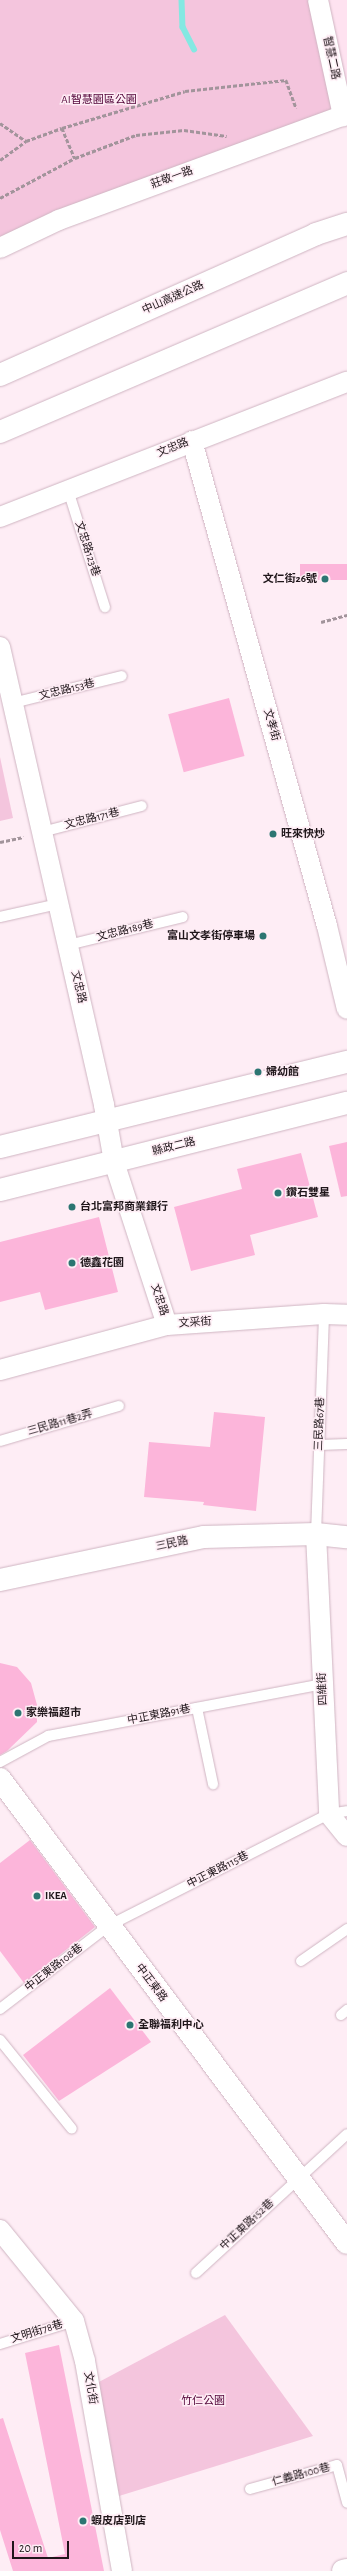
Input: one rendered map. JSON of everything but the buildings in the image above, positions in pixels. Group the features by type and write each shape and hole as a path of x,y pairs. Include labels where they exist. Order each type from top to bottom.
{"main road":[{"name":"中山高速公路","path":"0,375 316,234 347,224"},
{"path":"0,432 347,283"},
{"path":"0,1147 347,1062"},
{"name":"縣政二路","path":"0,1190 347,1103"},
{"name":"三民路","path":"0,1580 204,1537 316,1534 347,1537"},
{"name":"中正東路","path":"0,1779 108,1926 347,2243"},
{"path":"343,2571 347,2570"}],"street":[{"name":"智慧二路","path":"318,0 345,115"},
{"name":"莊敬一路","path":"0,248 59,220 345,115"},
{"name":"文忠路","path":"0,517 192,441 347,382"},
{"name":"文孝街","path":"192,441 325,918 347,1009"},
{"name":"文忠路","path":"0,647 107,1121 114,1162 167,1325"},
{"name":"文采街","path":"0,1370 167,1325 324,1314 347,1314"},
{"name":"四維街","path":"316,1534 323,1684 338,1812"},
{"path":"338,1812 347,1836"},
{"name":"文化街","path":"0,2230 74,2321 85,2361 122,2571"}],"lane":[{"name":"文忠路123巷","path":"68,490 106,607"},
{"name":"文忠路153巷","path":"13,703 122,676"},
{"name":"文忠路171巷","path":"42,832 142,806"},
{"path":"0,917 58,904"},
{"name":"文忠路189巷","path":"68,945 183,917"},
{"name":"三民路67巷","path":"316,1534 324,1314"},
{"name":"三民路11巷2弄","path":"0,1441 119,1406"},
{"path":"320,1445 347,1444"},
{"name":"中正東路91巷","path":"0,1762 48,1736 323,1684"},
{"path":"197,1708 213,1784"},
{"name":"中正東路115巷","path":"108,1926 338,1812"},
{"name":"中正東路108巷","path":"0,2009 108,1926"},
{"path":"301,1961 347,1929"},
{"path":"0,2040 72,2129"},
{"name":"中正東路152巷","path":"196,2273 347,2134"},
{"name":"文明街78巷","path":"0,2344 74,2321"},
{"name":"仁義路100巷","path":"250,2489 337,2466 347,2503"}],"path":[{"path":"0,160 26,141 62,128 185,91 286,80 296,108"},
{"path":"0,123 26,141"},
{"path":"62,128 75,158"},
{"path":"0,198 75,158 136,135 184,130 226,136"},
{"path":"321,622 347,615"},
{"path":"0,842 23,837"}],"shaded area":[{"path":"300,0 347,0 347,84 317,94"}],"green space":[{"name":"AI智慧園區公園","path":"0,0 318,0 343,116 0,248"},
{"path":"0,757 13,818 0,821"},
{"name":"竹仁公園","path":"225,2315 313,2436 119,2496 97,2383"}],"waterway":[{"path":"182,0 183,27 194,49"}],"place":[{"name":"文仁街26號","path":"325,579"},
{"name":"旺來快炒","path":"273,834"},
{"name":"富山文孝街停車場","path":"263,936"},
{"name":"婦幼館","path":"258,1072"},
{"name":"鑽石雙星","path":"278,1193"},
{"name":"台北富邦商業銀行","path":"72,1207"},
{"name":"德鑫花園","path":"72,1263"},
{"name":"家樂福超市","path":"18,1713"},
{"name":"IKEA","path":"37,1896"},
{"name":"全聯福利中心","path":"130,2025"},
{"name":"蝦皮店到店","path":"83,2521"}]}
